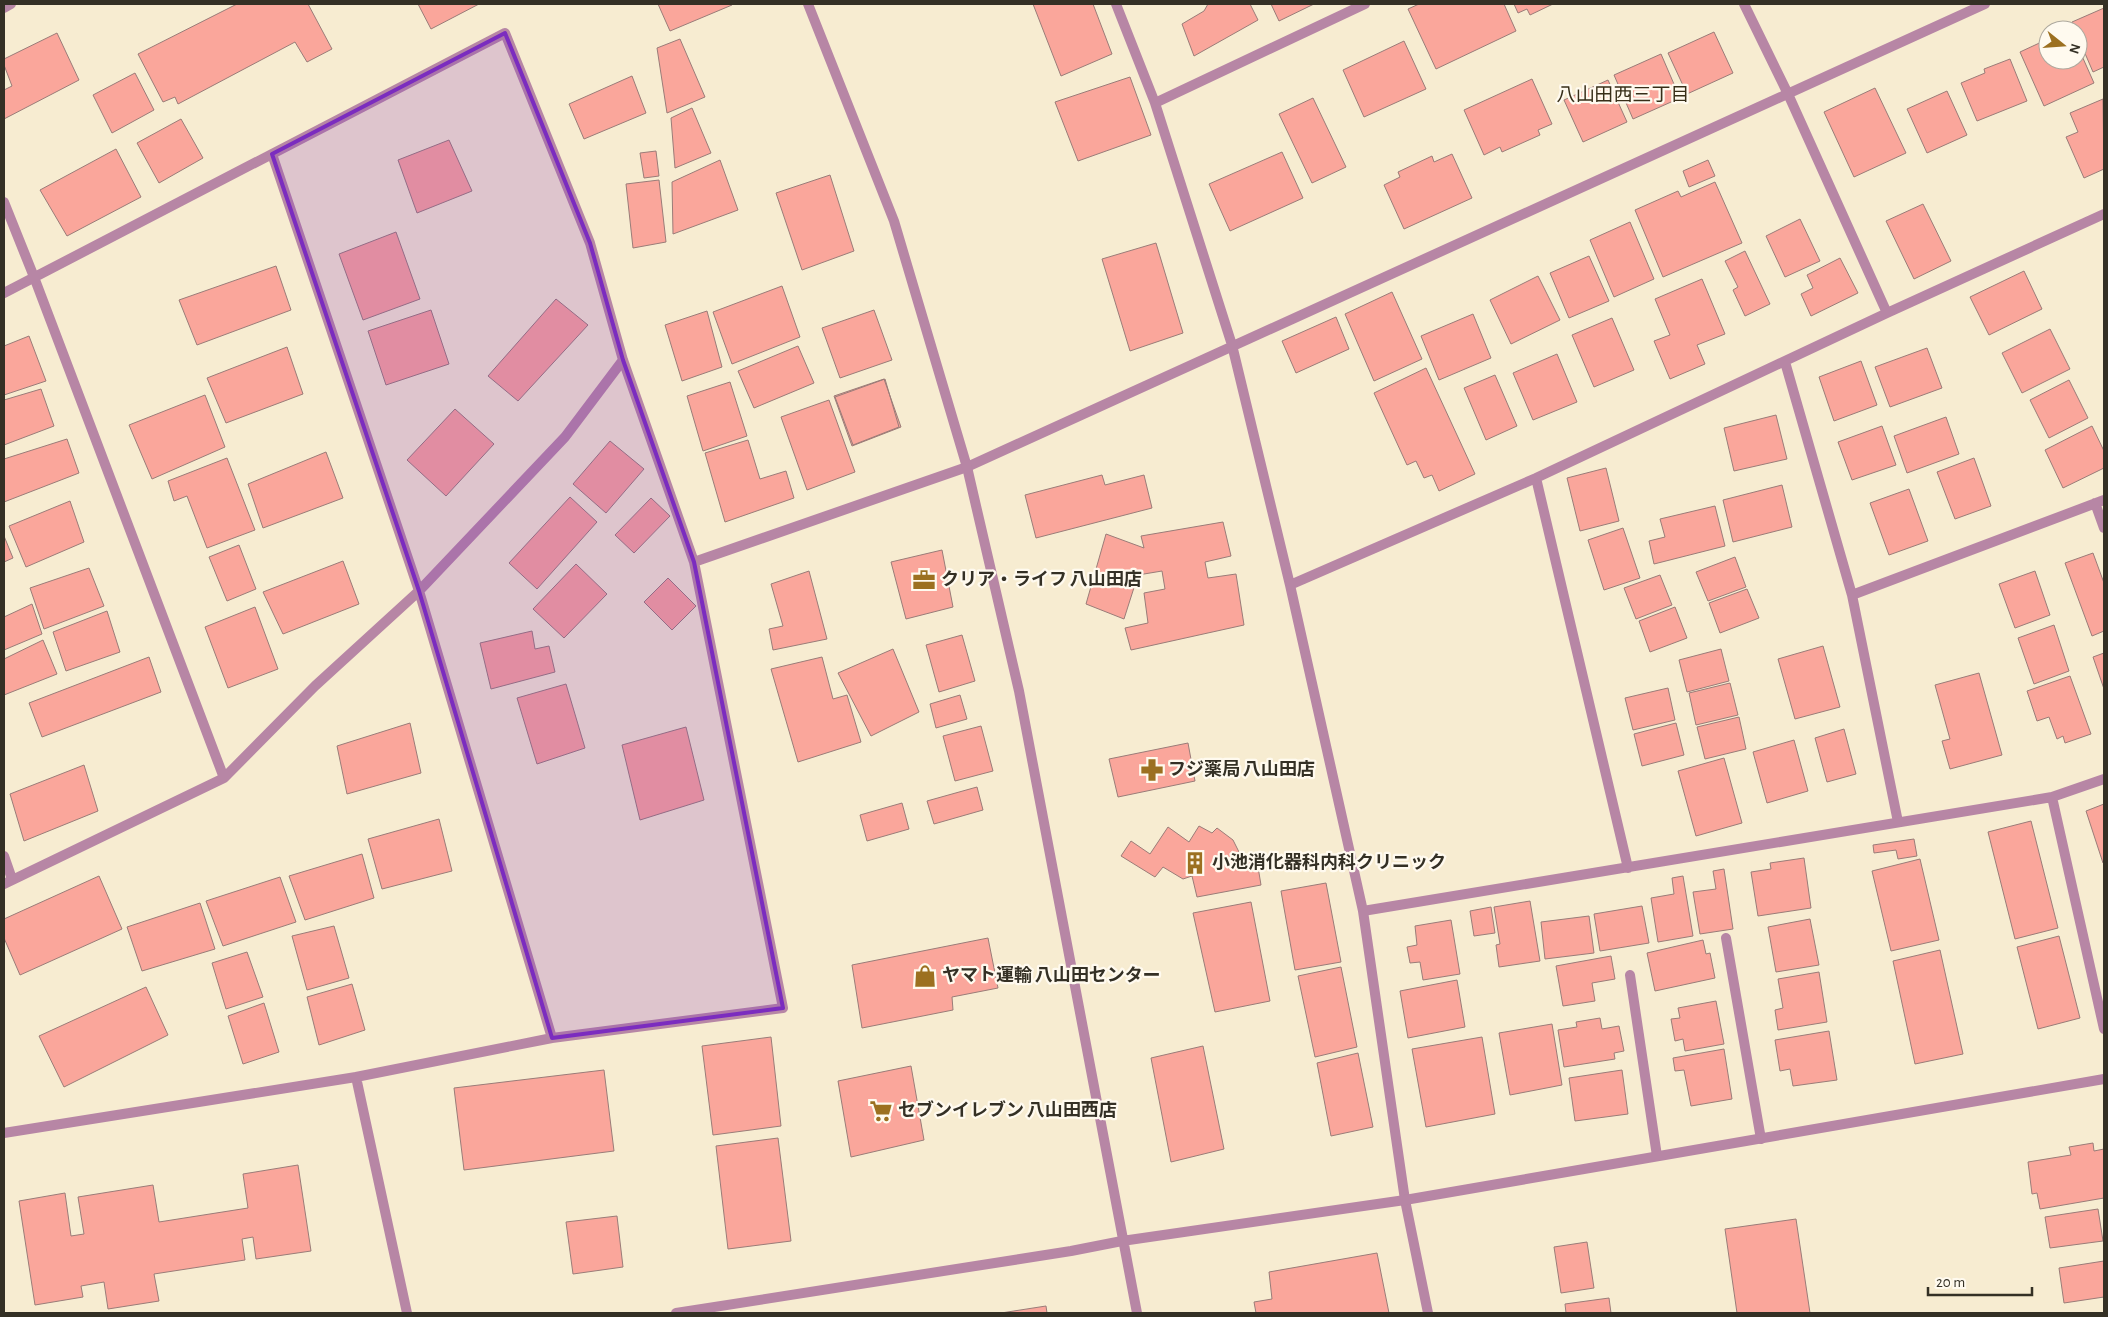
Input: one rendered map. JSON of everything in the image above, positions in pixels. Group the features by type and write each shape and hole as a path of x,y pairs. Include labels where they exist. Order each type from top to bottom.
{"street":[{"path":"4,8 12,4"},
{"path":"808,4 894,220 967,467 1019,691 1137,1313"},
{"path":"1116,4 1155,103 1232,346 1290,585 1363,911 1405,1200 1428,1313"},
{"path":"1155,103 1365,4"},
{"path":"1744,4 1788,94 1887,313"},
{"path":"694,562 967,467 1984,4"},
{"path":"4,293 505,33 590,243 623,360 694,562 783,1008 552,1038 356,1077 4,1133"},
{"path":"272,154 419,591 552,1038"},
{"path":"4,202 224,778"},
{"path":"1290,585 1536,478 1887,313 2104,214"},
{"path":"4,856 8,882 224,778 315,686 419,591 565,437 623,360"},
{"path":"1785,362 1852,595 1898,822"},
{"path":"1536,478 1628,868"},
{"path":"1852,595 2100,501 2104,528"},
{"path":"1363,911 2052,797 2104,779"},
{"path":"2052,797 2104,1028"},
{"path":"1726,938 1761,1139"},
{"path":"1630,975 1657,1156"},
{"path":"356,1077 407,1313"},
{"path":"676,1313 1122,1241 1405,1200 2104,1080"}],"highlighted area":[{"path":"505,33 590,243 623,360 694,562 783,1008 552,1038 419,591 272,154"}],"building":[{"path":"237,4 308,4 332,49 307,62 295,42 178,104 175,97 163,102 138,54"},
{"path":"418,4 479,4 431,29"},
{"path":"658,4 732,4 732,5 670,31"},
{"path":"1033,4 1093,4 1112,54 1061,76"},
{"path":"1208,4 1250,4 1258,20 1194,56 1182,24 1204,11"},
{"path":"1271,4 1314,4 1279,21"},
{"path":"1419,4 1504,4 1516,31 1436,69 1408,9"},
{"path":"1514,4 1553,4 1530,15 1527,9 1518,13"},
{"path":"2104,8 2104,67 2093,72 2088,60 2088,20 2077,20"},
{"path":"1714,32 1733,73 1687,94 1668,53"},
{"path":"57,33 79,80 4,119 4,90 12,86 4,65 4,59"},
{"path":"680,39 705,97 667,113 657,48"},
{"path":"1404,41 1426,89 1364,117 1343,70"},
{"path":"2038,44 2038,70 2088,70 2094,83 2044,106 2020,52"},
{"path":"1661,54 1680,98 1633,119 1614,75"},
{"path":"2010,59 2027,101 1977,121 1961,83 1985,73 1984,69"},
{"path":"135,73 154,110 112,133 93,95"},
{"path":"632,76 646,113 584,139 569,104"},
{"path":"1130,77 1151,135 1078,161 1055,102"},
{"path":"1532,79 1552,124 1538,130 1540,135 1502,152 1500,147 1484,155 1464,110"},
{"path":"1608,80 1627,122 1583,142 1564,100"},
{"path":"1875,88 1906,153 1854,177 1824,112"},
{"path":"1947,91 1967,135 1927,153 1907,109"},
{"path":"1313,98 1346,167 1312,183 1279,114"},
{"path":"2103,99 2104,169 2084,178 2066,137 2078,132 2070,113"},
{"path":"692,108 711,153 675,168 671,118"},
{"path":"181,119 203,158 159,183 137,143"},
{"path":"449,140 472,191 417,213 398,160"},
{"path":"116,149 141,197 67,236 40,190"},
{"path":"656,151 659,176 644,178 640,153"},
{"path":"1282,152 1303,198 1230,231 1209,184"},
{"path":"1452,154 1472,198 1404,229 1384,185 1400,177 1398,172 1432,156 1434,162"},
{"path":"720,160 738,210 673,234 672,182"},
{"path":"1708,160 1715,176 1689,187 1683,171"},
{"path":"830,175 854,251 802,270 776,193"},
{"path":"659,180 666,242 633,248 626,184"},
{"path":"1715,182 1742,243 1663,277 1635,210 1678,191 1681,197"},
{"path":"1923,204 1951,261 1914,279 1886,221"},
{"path":"1800,219 1820,261 1785,277 1766,236"},
{"path":"1630,222 1654,279 1614,297 1590,240"},
{"path":"396,232 420,299 363,320 339,254"},
{"path":"1156,243 1183,333 1130,351 1102,259"},
{"path":"1745,251 1770,304 1745,316 1733,290 1738,287 1725,261"},
{"path":"1589,256 1609,301 1569,318 1550,273"},
{"path":"1840,258 1858,293 1811,316 1801,294 1813,288 1807,275"},
{"path":"276,266 291,310 197,345 179,300"},
{"path":"2024,271 2042,309 1989,335 1970,297"},
{"path":"1538,276 1560,320 1511,344 1490,300"},
{"path":"1702,279 1725,334 1697,345 1705,364 1670,379 1654,341 1670,335 1655,299"},
{"path":"782,286 800,337 732,364 713,312"},
{"path":"1392,292 1422,359 1374,381 1345,314"},
{"path":"556,299 588,325 518,401 488,376"},
{"path":"431,310 449,364 386,385 368,331"},
{"path":"874,310 892,360 840,378 822,328"},
{"path":"707,311 722,367 682,381 665,325"},
{"path":"1473,314 1491,358 1439,380 1421,336"},
{"path":"1336,317 1349,349 1296,373 1282,341"},
{"path":"1612,318 1634,370 1594,387 1572,335"},
{"path":"2050,329 2070,369 2022,393 2002,353"},
{"path":"29,336 46,381 4,395 4,346"},
{"path":"798,346 814,383 754,408 738,371"},
{"path":"287,347 303,394 226,423 207,378"},
{"path":"1927,348 1942,388 1890,407 1875,367"},
{"path":"1557,354 1577,402 1533,420 1513,373"},
{"path":"1861,361 1877,405 1834,421 1819,377"},
{"path":"1426,368 1475,474 1439,491 1432,475 1424,478 1416,461 1407,465 1374,393"},
{"path":"1495,375 1517,426 1486,440 1464,388"},
{"path":"884,379 901,427 852,446 834,396"},
{"path":"885,379 899,427 853,445 835,397"},
{"path":"2069,380 2088,418 2049,438 2030,400"},
{"path":"730,382 747,436 703,451 687,396"},
{"path":"41,389 54,426 4,445 4,400"},
{"path":"205,395 225,447 152,479 129,425"},
{"path":"829,400 855,472 807,490 781,417"},
{"path":"455,409 494,444 446,496 407,460"},
{"path":"1776,415 1787,459 1734,471 1724,428"},
{"path":"1946,417 1959,454 1907,473 1894,436"},
{"path":"1882,426 1896,465 1852,480 1838,442"},
{"path":"2092,426 2104,451 2104,468 2063,488 2045,450"},
{"path":"67,439 79,473 4,502 4,459"},
{"path":"748,440 760,479 786,471 794,498 725,522 705,453"},
{"path":"610,441 644,469 606,513 573,484"},
{"path":"326,452 343,498 263,528 248,484"},
{"path":"227,458 255,530 207,548 187,496 174,501 168,481"},
{"path":"1974,458 1991,506 1955,519 1937,472"},
{"path":"1606,468 1619,521 1580,531 1567,478"},
{"path":"1102,475 1105,485 1144,475 1152,508 1036,538 1025,495"},
{"path":"1782,485 1792,527 1733,542 1723,500"},
{"path":"1909,489 1928,541 1889,555 1870,503"},
{"path":"570,497 597,522 537,589 509,563"},
{"path":"651,498 670,516 634,553 615,535"},
{"path":"70,501 84,542 26,567 9,526"},
{"path":"1715,506 1725,546 1654,564 1649,541 1665,537 1660,519"},
{"path":"1223,522 1231,556 1205,562 1208,578 1236,574 1244,625 1131,650 1125,628 1148,623 1144,593 1165,589 1162,571 1138,575 1124,619 1086,604 1106,534 1144,548 1141,536"},
{"path":"1623,528 1640,578 1604,590 1588,540"},
{"path":"4,536 13,558 4,562"},
{"path":"239,545 256,589 227,601 209,557"},
{"path":"942,550 953,607 906,619 891,562"},
{"path":"2093,553 2104,583 2104,631 2092,636 2065,563"},
{"path":"1735,557 1746,587 1708,601 1696,572"},
{"path":"343,561 359,604 283,634 263,592"},
{"path":"576,564 607,594 564,638 533,609"},
{"path":"89,568 104,606 44,629 30,588"},
{"path":"809,571 827,639 773,650 769,629 783,626 771,584"},
{"path":"2035,571 2050,615 2015,628 1999,584"},
{"path":"1660,575 1672,605 1636,619 1624,588"},
{"path":"668,578 696,606 672,630 644,602"},
{"path":"1747,589 1759,618 1720,633 1709,603"},
{"path":"32,604 42,634 4,650 4,617"},
{"path":"255,607 278,669 228,688 205,627"},
{"path":"1675,607 1687,638 1650,652 1639,621"},
{"path":"107,611 120,652 66,671 53,632"},
{"path":"2054,625 2069,671 2034,684 2018,638"},
{"path":"532,631 535,649 549,646 555,672 491,689 480,643"},
{"path":"962,635 975,681 939,692 926,645"},
{"path":"43,640 57,674 4,695 4,659"},
{"path":"1823,646 1840,707 1795,719 1778,659"},
{"path":"893,649 919,712 871,736 838,673"},
{"path":"1721,649 1729,681 1687,692 1679,660"},
{"path":"2104,653 2104,689 2093,657"},
{"path":"149,657 161,692 42,737 29,703"},
{"path":"822,657 833,699 847,695 861,742 798,762 771,669"},
{"path":"1979,673 2002,755 1950,769 1942,741 1950,739 1935,685"},
{"path":"2070,676 2091,734 2065,743 2063,736 2057,739 2049,717 2037,721 2027,691"},
{"path":"1730,683 1738,715 1696,725 1689,693"},
{"path":"566,684 585,748 537,764 517,698"},
{"path":"1668,688 1675,720 1633,730 1625,698"},
{"path":"960,695 967,719 936,728 930,704"},
{"path":"1739,717 1746,749 1705,759 1697,727"},
{"path":"410,723 421,773 347,794 337,746"},
{"path":"1676,723 1684,755 1642,766 1634,734"},
{"path":"981,726 993,771 955,781 943,736"},
{"path":"686,727 704,800 640,820 622,745"},
{"path":"1844,729 1856,774 1827,782 1815,738"},
{"path":"1794,740 1808,791 1767,803 1753,752"},
{"name":"フジ薬局 八山田店","path":"1188,743 1195,781 1118,797 1109,759"},
{"path":"1724,758 1742,823 1696,836 1678,771"},
{"path":"84,765 98,811 24,841 10,794"},
{"path":"977,787 983,810 934,824 927,801"},
{"path":"902,803 909,829 867,841 860,815"},
{"path":"2104,804 2104,863 2103,863 2086,811"},
{"path":"439,819 452,871 382,889 368,839"},
{"path":"2031,821 2058,928 2015,939 1988,832"},
{"name":"小池消化器科内科クリニック","path":"1199,826 1212,833 1217,828 1233,840 1242,858 1256,855 1261,885 1197,897 1192,876 1183,879 1163,867 1155,877 1121,856 1131,841 1150,854 1168,827 1189,842"},
{"path":"1914,839 1917,856 1898,859 1896,850 1874,853 1873,845"},
{"path":"362,854 374,898 305,920 289,876"},
{"path":"1804,858 1811,908 1758,916 1751,872 1771,869 1770,863"},
{"path":"1920,859 1939,940 1891,951 1872,871"},
{"path":"1724,869 1733,929 1700,934 1693,892 1716,889 1713,871"},
{"path":"99,876 122,929 20,975 4,938 4,919"},
{"path":"1683,876 1693,936 1658,942 1651,898 1674,894 1672,878"},
{"path":"280,877 296,922 223,946 206,901"},
{"path":"1326,883 1341,962 1295,970 1281,891"},
{"path":"1530,901 1540,961 1499,967 1496,945 1500,944 1494,907"},
{"path":"1251,902 1270,1001 1215,1012 1193,913"},
{"path":"200,903 215,949 142,971 127,927"},
{"path":"1642,906 1649,943 1600,951 1594,914"},
{"path":"1491,907 1495,933 1474,936 1470,911"},
{"path":"1589,916 1594,953 1545,959 1541,922"},
{"path":"1810,919 1819,965 1776,972 1768,927"},
{"path":"1451,920 1460,974 1423,980 1420,962 1410,963 1407,947 1417,945 1415,926"},
{"path":"334,926 349,978 307,990 292,936"},
{"path":"2059,936 2080,1018 2038,1029 2017,947"},
{"name":"ヤマト運輸 八山田センター","path":"988,938 998,988 952,997 953,1010 862,1028 852,965"},
{"path":"1703,940 1706,954 1710,953 1715,978 1655,991 1647,953"},
{"path":"1940,950 1963,1054 1915,1064 1893,961"},
{"path":"247,952 263,997 226,1009 212,963"},
{"path":"1611,956 1615,979 1592,983 1595,1001 1563,1006 1556,966"},
{"path":"1341,967 1357,1047 1315,1057 1298,976"},
{"path":"1819,972 1827,1022 1778,1030 1775,1010 1783,1008 1778,979"},
{"path":"1457,980 1465,1027 1408,1038 1400,991"},
{"path":"352,984 365,1030 319,1045 307,997"},
{"path":"146,987 168,1035 64,1087 39,1036"},
{"path":"1716,1001 1724,1044 1685,1051 1683,1039 1675,1041 1671,1019 1680,1018 1678,1008"},
{"path":"264,1003 279,1052 243,1064 228,1016"},
{"path":"1600,1018 1602,1029 1619,1026 1624,1051 1614,1053 1615,1059 1564,1067 1558,1030 1577,1027 1576,1022"},
{"path":"1552,1024 1562,1085 1510,1095 1499,1033"},
{"path":"1829,1031 1837,1080 1793,1086 1790,1069 1780,1071 1775,1040"},
{"path":"771,1037 781,1126 713,1135 702,1046"},
{"path":"1482,1037 1495,1114 1426,1127 1412,1049"},
{"path":"1203,1046 1224,1149 1171,1162 1151,1058"},
{"path":"1724,1049 1732,1099 1691,1106 1684,1070 1675,1071 1673,1058"},
{"path":"1358,1053 1373,1127 1331,1136 1317,1063"},
{"name":"セブンイレブン 八山田西店","path":"911,1066 924,1140 851,1157 838,1081"},
{"path":"604,1070 614,1151 464,1170 454,1088"},
{"path":"1622,1070 1628,1114 1575,1121 1569,1078"},
{"path":"778,1138 791,1241 728,1249 716,1146"},
{"path":"2093,1143 2094,1151 2104,1149 2104,1198 2040,1209 2037,1193 2032,1194 2028,1162 2071,1155 2069,1147"},
{"path":"298,1165 311,1251 256,1259 253,1237 242,1239 245,1260 154,1274 159,1301 108,1309 104,1282 81,1286 83,1297 35,1305 19,1201 65,1193 71,1236 84,1234 78,1197 153,1185 159,1222 248,1208 243,1174"},
{"path":"2098,1209 2103,1241 2050,1248 2045,1217"},
{"path":"617,1216 623,1267 573,1274 566,1222"},
{"path":"1796,1219 1810,1313 1737,1313 1725,1229"},
{"path":"1587,1242 1594,1288 1561,1293 1554,1247"},
{"path":"1377,1253 1389,1313 1256,1313 1254,1302 1272,1299 1269,1272"},
{"path":"2104,1261 2104,1297 2064,1303 2059,1268"},
{"path":"1609,1298 1611,1313 1566,1313 1565,1304"},
{"path":"1046,1306 1047,1313 1001,1313"}],"place":[{"name":"クリア・ライフ 八山田店","path":"924,580"},
{"name":"フジ薬局 八山田店","path":"1152,770"},
{"name":"小池消化器科内科クリニック","path":"1195,863"},
{"name":"ヤマト運輸 八山田センター","path":"925,976"},
{"name":"セブンイレブン 八山田西店","path":"881,1111"}],"district":[{"name":"八山田西三丁目","path":"1623,95"}]}
